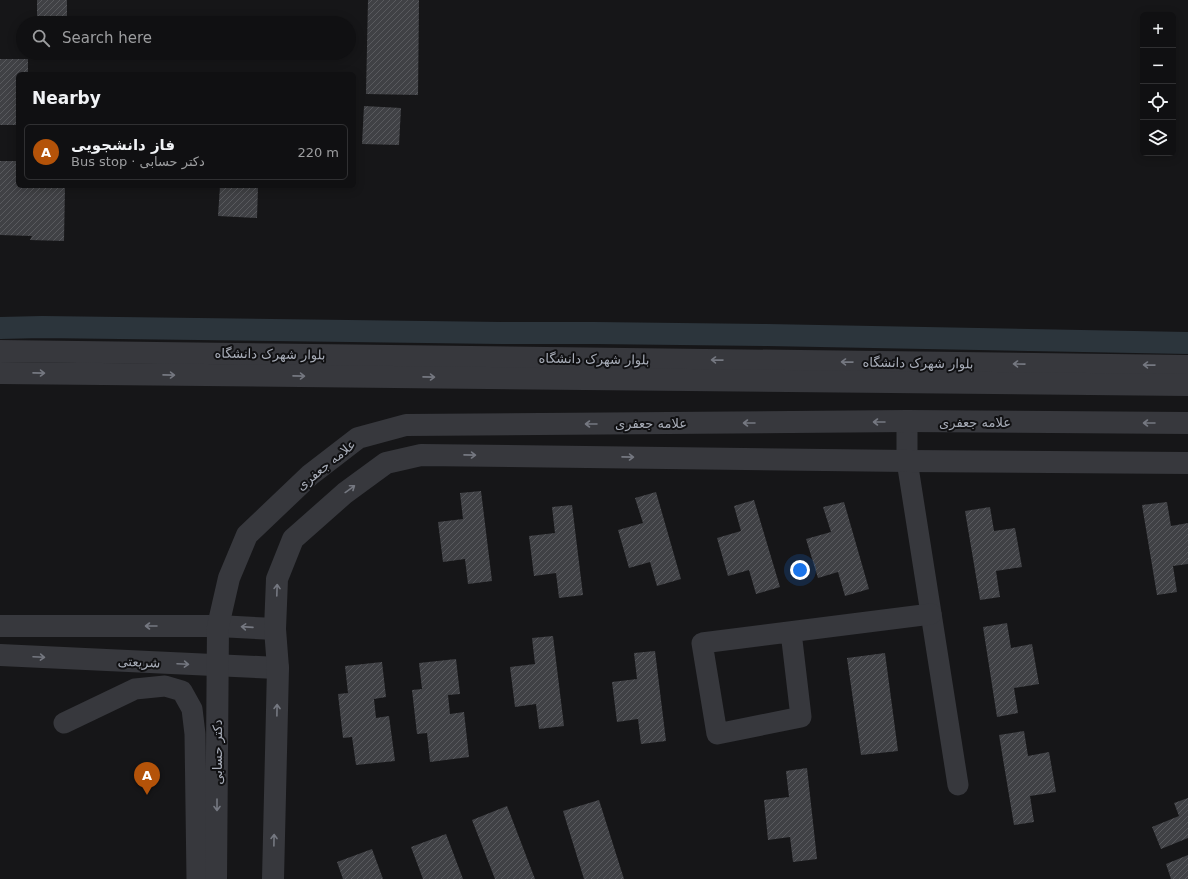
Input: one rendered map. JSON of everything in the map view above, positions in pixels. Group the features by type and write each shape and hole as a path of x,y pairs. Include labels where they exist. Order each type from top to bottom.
{"street":[{"name":"بلوار شهرک دانشگاه","path":"0,351 1188,366"},
{"name":"بلوار شهرک دانشگاه","path":"0,373 1188,385"},
{"name":"علامه جعفری","path":"218,626 228,578 247,535 310,475 358,438 406,425 907,421 1188,423"},
{"path":"907,421 907,461 958,785"},
{"path":"273,879 278,668 276,629 278,579 293,539 345,493 386,463 421,455 1188,464"},
{"path":"791,632 801,717 717,734 702,643 931,614"},
{"path":"0,626 218,626 276,629"},
{"name":"دکتر حسابی","path":"216,879 218,626"},
{"name":"شریعتی","path":"0,655 278,668"},
{"path":"64,723 135,689 165,686 182,691 192,709 195,734 197,879"}],"building":[{"path":"37,0 67,0 67,16 37,16"},
{"path":"368,0 419,0 418,95 366,94"},
{"path":"0,59 28,60 28,72 16,72 16,125 0,125"},
{"path":"364,106 401,108 399,145 362,144"},
{"path":"0,161 16,161 16,188 65,188 64,241 30,240 32,236 0,235"},
{"path":"220,188 258,188 257,218 218,216"},
{"path":"481,491 492,581 468,584 465,559 443,562 438,522 463,519 460,493"},
{"path":"656,492 681,579 657,586 650,562 629,568 618,530 643,523 635,498"},
{"path":"754,500 780,587 756,594 749,570 728,576 717,538 741,531 734,506"},
{"path":"844,502 869,589 845,596 838,572 818,578 806,539 831,532 823,507"},
{"path":"1167,502 1171,526 1188,523 1188,564 1173,566 1177,592 1157,595 1142,505"},
{"path":"572,505 583,595 559,598 556,573 534,576 529,536 555,533 552,507"},
{"path":"990,507 994,531 1015,528 1022,567 996,571 1000,597 980,600 965,511"},
{"path":"1007,623 1011,648 1032,644 1039,684 1014,688 1018,713 997,717 983,627"},
{"path":"553,636 564,726 539,729 536,704 515,707 510,667 535,664 532,638"},
{"path":"655,651 666,741 641,744 638,719 617,722 612,682 637,679 634,653"},
{"path":"885,653 898,751 861,755 847,658"},
{"path":"456,659 460,694 448,695 450,714 464,712 469,757 430,762 427,733 417,734 412,690 422,689 419,663"},
{"path":"382,662 386,697 374,699 376,718 389,716 395,761 356,765 352,737 343,738 338,694 348,693 345,666"},
{"path":"1024,731 1028,756 1049,752 1056,792 1030,796 1034,822 1014,825 999,735"},
{"path":"807,768 817,859 793,862 790,837 768,840 764,800 789,797 786,771"},
{"path":"1188,798 1188,838 1161,849 1152,827 1179,816 1174,803"},
{"path":"599,800 624,879 584,879 563,811"},
{"path":"507,806 535,879 495,879 472,820"},
{"path":"446,834 463,879 423,879 411,847"},
{"path":"372,849 383,879 343,879 337,862"},
{"path":"1188,855 1188,879 1171,879 1166,864"}],"waterway":[{"path":"0,328 42,327 767,335 1188,343"}],"place":[{"name":"فاز دانشجویی","path":"147,795"}]}
